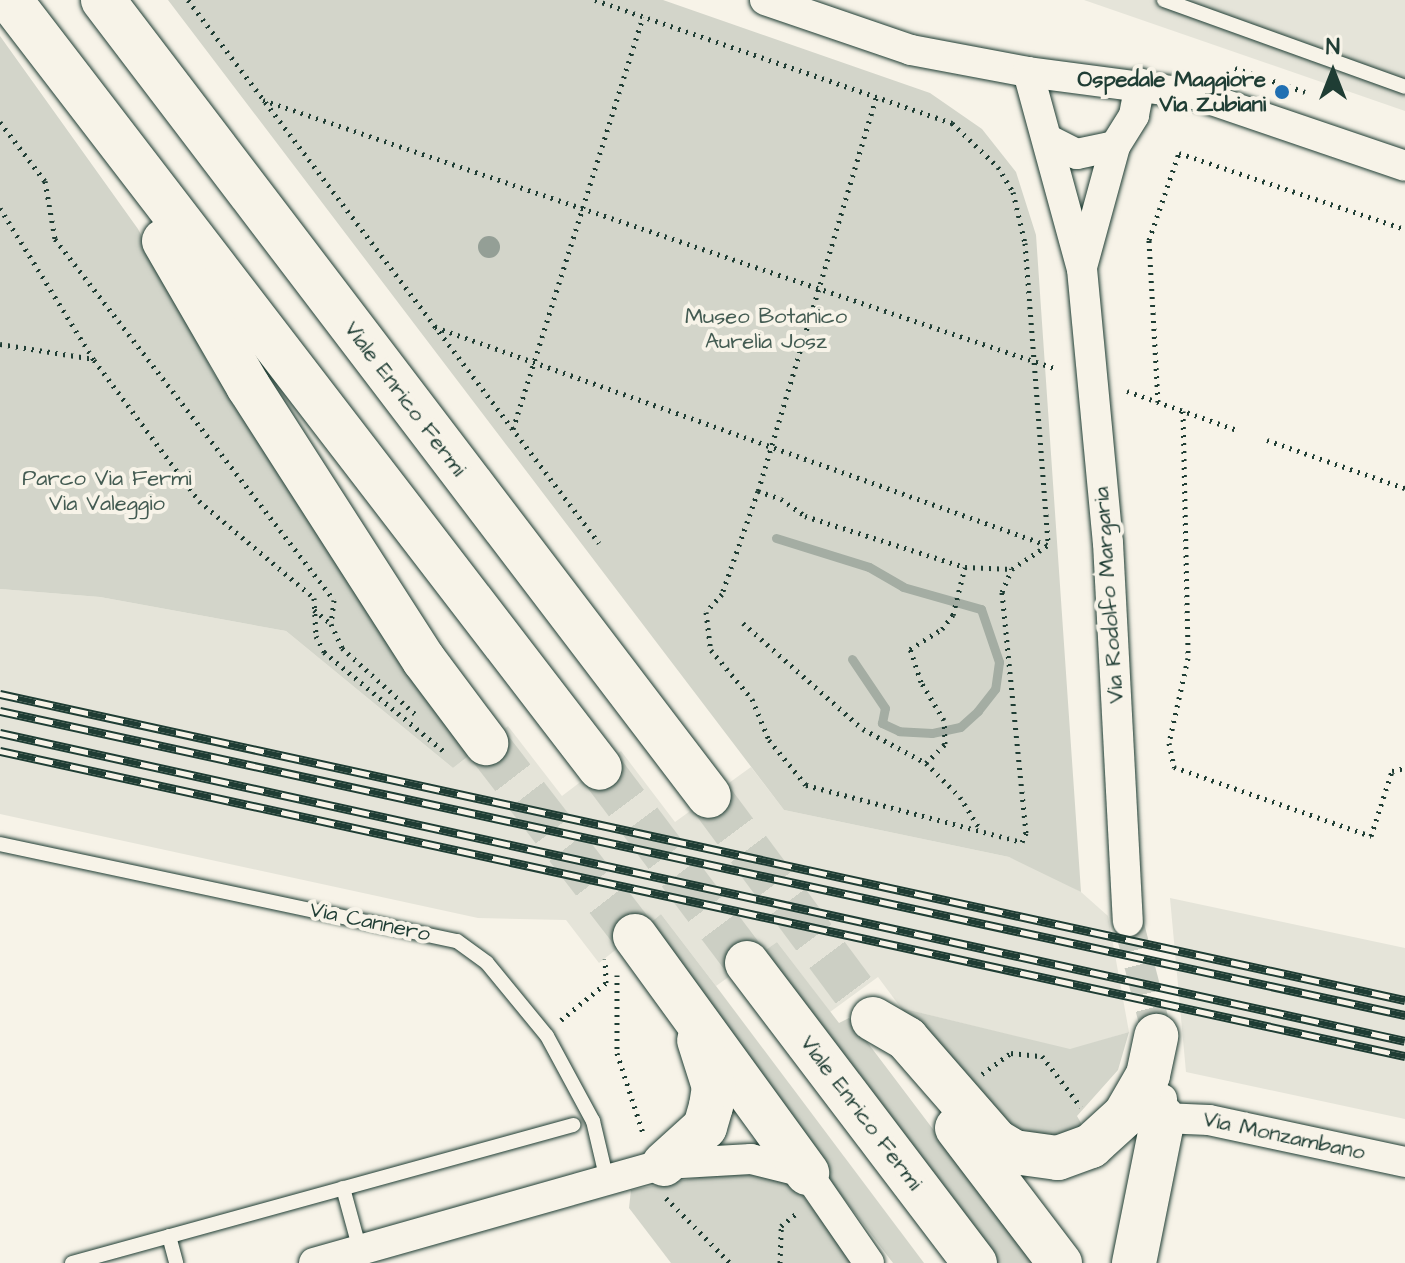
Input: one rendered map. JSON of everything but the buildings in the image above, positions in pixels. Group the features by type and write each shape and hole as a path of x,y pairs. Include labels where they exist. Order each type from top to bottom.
{"main road":[{"path":"10,0 600,768"},
{"name":"Viale Enrico Fermi","path":"103,0 709,796"},
{"path":"0,20 149,217 248,386 424,660 465,751"},
{"path":"617,949 688,1012 806,1190"},
{"name":"Viale Enrico Fermi","path":"747,963 975,1263"},
{"path":"1060,1263 865,1007 907,1039 996,1141 1014,1152 1058,1158 1091,1146 1125,1115 1148,1075 1155,1029"},
{"path":"659,1170 705,1127 711,1106 714,1087 688,1012"},
{"path":"1134,1263 1161,1147 1163,1118"}],"street":[{"path":"765,0 911,50 1028,72 1140,84 1194,94 1405,166"},
{"name":"Via Rodolfo Margaria","path":"1028,72 1082,269 1108,543 1128,921"},
{"name":"Via Rodolfo Margaria","path":"1082,269 1115,146 1134,115 1140,84"},
{"path":"1049,140 1077,154 1115,146"},
{"path":"1155,1029 1163,1118"},
{"name":"Via Monzambano","path":"1163,1118 1209,1120 1405,1162"},
{"path":"314,1263 607,1180 751,1159 806,1190 869,1263"}],"lane":[{"path":"1164,0 1405,87"},
{"name":"Via Cannero","path":"0,844 457,941 487,963 547,1036 593,1121 607,1180"},
{"path":"72,1263 573,1125"},
{"path":"343,1188 360,1250"},
{"path":"169,1236 176,1263"}],"path":[{"path":"188,0 599,543"},
{"path":"595,0 952,123 979,144 1013,192 1025,243 1048,545"},
{"path":"513,429 643,17"},
{"path":"1235,68 1305,92"},
{"path":"876,98 815,288 758,491 722,594 706,612 711,650 752,699 769,740 806,785 1022,842 1026,833 1002,592 1012,569 1048,545"},
{"path":"263,100 1054,368"},
{"path":"1,124 45,181 55,239 334,600 331,624"},
{"path":"1158,402 1149,240 1179,153 1405,229"},
{"path":"0,208 94,360 199,501 314,598 313,609 324,652 465,751"},
{"path":"435,327 1048,545"},
{"path":"0,344 94,360"},
{"path":"1127,391 1237,430"},
{"path":"1183,411 1188,658 1169,743 1174,767 1371,836 1392,771 1405,768"},
{"path":"1267,440 1405,488"},
{"path":"758,491 781,499 805,516 965,567 1012,569"},
{"path":"926,763 945,744 944,720 921,682 910,649 942,629 953,615 955,592 965,567"},
{"path":"313,609 331,624 342,648 419,717"},
{"path":"743,623 863,729 926,763 960,797 981,831"},
{"path":"430,727 465,751"},
{"path":"561,1020 606,983 617,949"},
{"path":"617,949 617,1053 659,1170 730,1263"},
{"path":"982,1074 1011,1053 1042,1056 1084,1111"},
{"path":"780,1263 781,1226 806,1190"}],"shaded area":[{"path":"1084,0 1405,0 1405,111"},
{"path":"0,589 100,597 286,631 453,768 508,726 562,796 621,751 675,822 751,767 784,810 1009,857 1038,868 1081,892 1108,916 1129,1032 1070,1050 901,1008 878,977 830,1012 777,942 716,986 661,914 599,963 566,920 478,918 0,814"},
{"path":"1170,898 1405,948 1405,1119 1186,1072"}],"green space":[{"name":"Museo Botanico Aurelia Josz","path":"168,0 663,0 930,93 982,129 1016,172 1036,235 1081,892 1009,857 784,810"},
{"name":"Parco Via Fermi Via Valeggio","path":"0,36 138,229 213,372 475,751 453,768 286,631 100,597 0,589"},
{"path":"661,914 924,1263 893,1263 640,931"},
{"path":"777,942 839,1023 849,1018 1034,1263 995,1263 760,954"},
{"path":"901,1008 1070,1049 1129,1032 1118,1070 1077,1116 1085,1130 1037,1141 981,1112"},
{"path":"732,1171 773,1175 795,1185 854,1263 671,1263 629,1208 631,1190"}],"waterway":[{"path":"776,538 869,567 903,587 981,609 999,662 995,689 978,711 960,727 932,733 899,731 882,723 885,708 852,659"}],"tunnel":[{"path":"486,743 635,936"},
{"path":"600,768 747,963"},
{"path":"709,796 857,995"},
{"path":"1128,921 1154,1022"}],"railway":[{"path":"0,694 1405,1000"},
{"path":"0,711 1405,1015"},
{"path":"0,733 1405,1041"},
{"path":"0,751 1405,1056"}],"place":[{"name":"Ospedale Maggiore Via Zubiani","path":"1282,92"}]}
